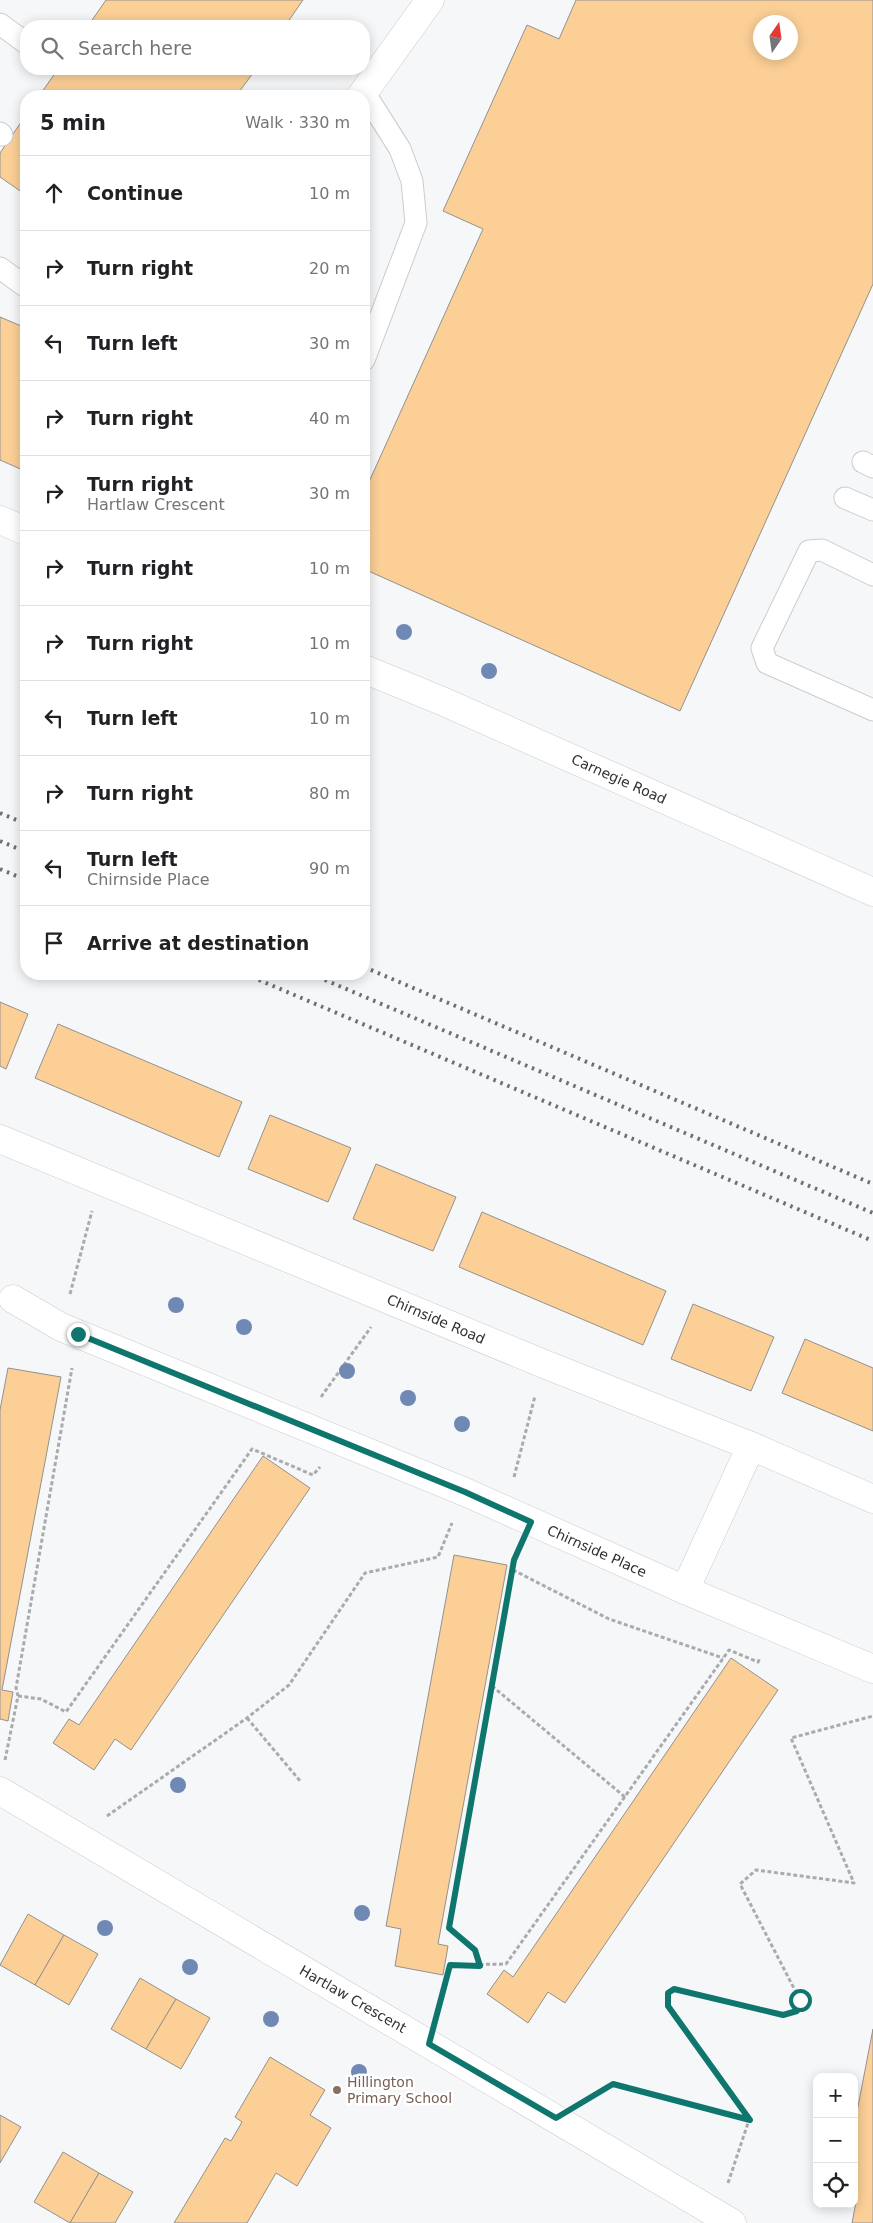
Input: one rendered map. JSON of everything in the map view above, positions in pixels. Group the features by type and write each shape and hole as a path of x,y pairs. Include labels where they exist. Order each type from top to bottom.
{"street":[{"path":"366,90 430,0"},
{"path":"0,520 20,528"},
{"name":"Carnegie Road","path":"370,671 442,701 873,892"},
{"name":"Chirnside Road","path":"0,1139 544,1364 752,1446 873,1499"},
{"name":"Chirnside Place","path":"13,1299 70,1330 300,1426 465,1492 685,1590 873,1670"},
{"path":"685,1590 752,1446"},
{"name":"Hartlaw Crescent","path":"0,1792 725,2219"}],"lane":[{"path":"0,24 20,39"},
{"path":"370,104 400,149 412,181 416,223 370,344"},
{"path":"0,268 20,283"},
{"path":"845,498 873,510"},
{"path":"873,575 822,550 809,551 762,648 767,663 873,710"}],"path":[{"path":"4,1763 18,1696 16,1688 70,1330 99,1181"},
{"path":"300,1426 390,1300"},
{"path":"505,1510 544,1364"},
{"path":"18,1696 41,1699 66,1712 252,1449 313,1475 342,1442"},
{"path":"76,1837 248,1718 289,1685 365,1573 438,1557 465,1492"},
{"path":"480,1966 475,1950 449,1928 514,1560 531,1522"},
{"path":"513,1570 609,1619 723,1658"},
{"path":"429,2044 450,1965 480,1966 506,1964 729,1650 758,1662 774,1628"},
{"path":"492,1686 625,1797"},
{"path":"725,2219 750,2120 668,2006 668,1993 674,1989 783,2015 797,2011 800,2000 740,1884 756,1870 854,1883 790,1738 873,1716"},
{"path":"248,1718 301,1782"},
{"path":"556,2118 613,2084 750,2120"}],"building":[{"path":"106,0 303,0 289,20 92,20"},
{"path":"576,0 873,0 873,284 680,711 370,572 370,480 483,229 443,211 527,25 559,39"},
{"path":"54,75 252,75 240,90 43,90"},
{"path":"20,124 20,191 0,177 0,153"},
{"path":"0,317 20,325 20,469 0,460"},
{"path":"0,1002 28,1014 6,1069 0,1066"},
{"path":"58,1024 242,1102 219,1157 35,1078"},
{"path":"270,1115 351,1148 328,1202 248,1169"},
{"path":"376,1164 456,1197 433,1251 353,1219"},
{"path":"482,1212 666,1291 643,1345 459,1267"},
{"path":"693,1304 774,1337 751,1391 671,1359"},
{"path":"805,1339 873,1368 873,1431 782,1393"},
{"path":"8,1368 61,1377 2,1690 13,1692 8,1721 0,1719 0,1410"},
{"path":"263,1456 310,1488 131,1750 115,1739 94,1770 53,1743 69,1719 79,1725"},
{"path":"454,1555 507,1565 438,1944 448,1946 443,1975 395,1966 401,1929 386,1926"},
{"path":"731,1658 778,1690 565,2003 548,1992 528,2023 487,1994 504,1970 513,1977"},
{"path":"28,1914 64,1935 35,1985 0,1965"},
{"path":"64,1935 98,1954 69,2005 35,1985"},
{"path":"140,1978 176,1999 146,2049 111,2029"},
{"path":"176,1999 210,2018 181,2069 146,2049"},
{"path":"873,2029 873,2223 852,2223 855,2208 858,2208 858,2106"},
{"path":"270,2057 325,2090 310,2115 331,2128 297,2186 276,2173 247,2223 174,2223 225,2138 231,2141 242,2122 235,2117"},
{"path":"0,2115 21,2127 0,2163"},
{"path":"63,2152 99,2173 70,2223 34,2202"},
{"path":"99,2173 133,2192 115,2223 70,2223"}],"railway":[{"path":"0,813 20,821"},
{"path":"0,841 20,849"},
{"path":"0,869 20,877"},
{"path":"370,970 873,1184"},
{"path":"259,980 873,1241"},
{"path":"325,980 873,1213"}],"place":[{"name":"Hillington Primary School","path":"337,2090"}],"route":[{"path":"78,1334 465,1492 531,1522 514,1560 449,1928 475,1950 480,1966 450,1965 429,2044 556,2118 613,2084 750,2120 668,2006 668,1993 674,1989 783,2015 797,2011 800,2000"}]}
